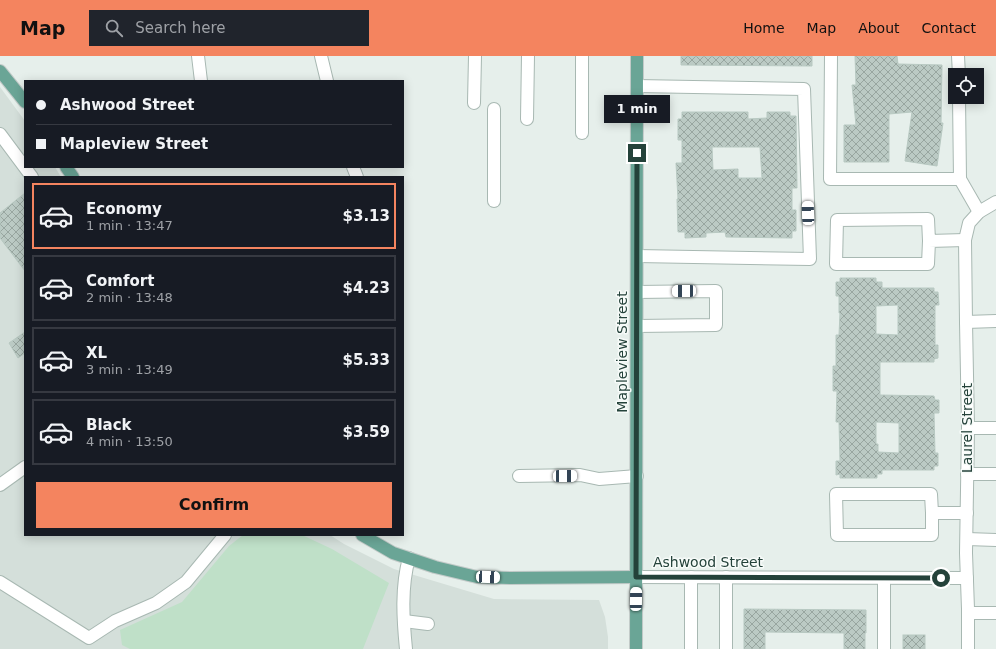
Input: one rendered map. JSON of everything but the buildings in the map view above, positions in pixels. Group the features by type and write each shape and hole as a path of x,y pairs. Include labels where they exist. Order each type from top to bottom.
{"main road":[{"name":"Mapleview Street","path":"636,649 637,56"},
{"path":"0,71 24,101"},
{"name":"Ashwood Street","path":"364,536 393,553 435,567 477,577 636,577"}],"street":[{"path":"198,56 201,80"},
{"path":"321,56 327,80"},
{"path":"474,103 475,56"},
{"path":"527,119 528,56"},
{"path":"582,56 582,133"},
{"path":"831,56 830,179 960,179"},
{"path":"958,56 959,68"},
{"path":"637,86 804,89 810,259 637,256"},
{"path":"959,104 960,179 979,212 996,202"},
{"path":"494,109 494,201"},
{"path":"0,134 24,166"},
{"name":"Laurel Street","path":"968,649 968,428 965,240 969,223 979,212"},
{"path":"928,219 929,241 928,264 836,264 837,220 928,219"},
{"path":"929,241 965,240"},
{"path":"637,292 716,291 716,325 637,326"},
{"path":"966,322 996,322"},
{"path":"968,428 996,428"},
{"path":"0,486 24,468"},
{"path":"967,474 996,474"},
{"path":"519,476 580,476 599,479 636,476"},
{"path":"836,494 931,494 932,513 932,535 837,535 836,494"},
{"path":"932,513 967,513"},
{"path":"0,582 89,638 115,621 156,603 186,582 224,536"},
{"path":"967,539 996,540"},
{"path":"406,649 404,586 409,558"},
{"name":"Ashwood Street","path":"636,577 967,578"},
{"path":"691,577 691,649"},
{"path":"726,577 726,649"},
{"path":"884,578 884,649"},
{"path":"968,613 996,613"},
{"path":"404,621 428,624"}],"shaded area":[{"path":"0,87 24,120 24,168 56,168 60,176 24,176 24,536 332,536 344,544 394,569 494,599 599,600 605,617 608,637 608,649 0,649"}],"green space":[{"path":"242,536 304,536 332,549 389,583 363,649 130,649 122,645 120,630 182,602 229,546"}],"route":[{"path":"637,153 636,577 941,578"}]}
